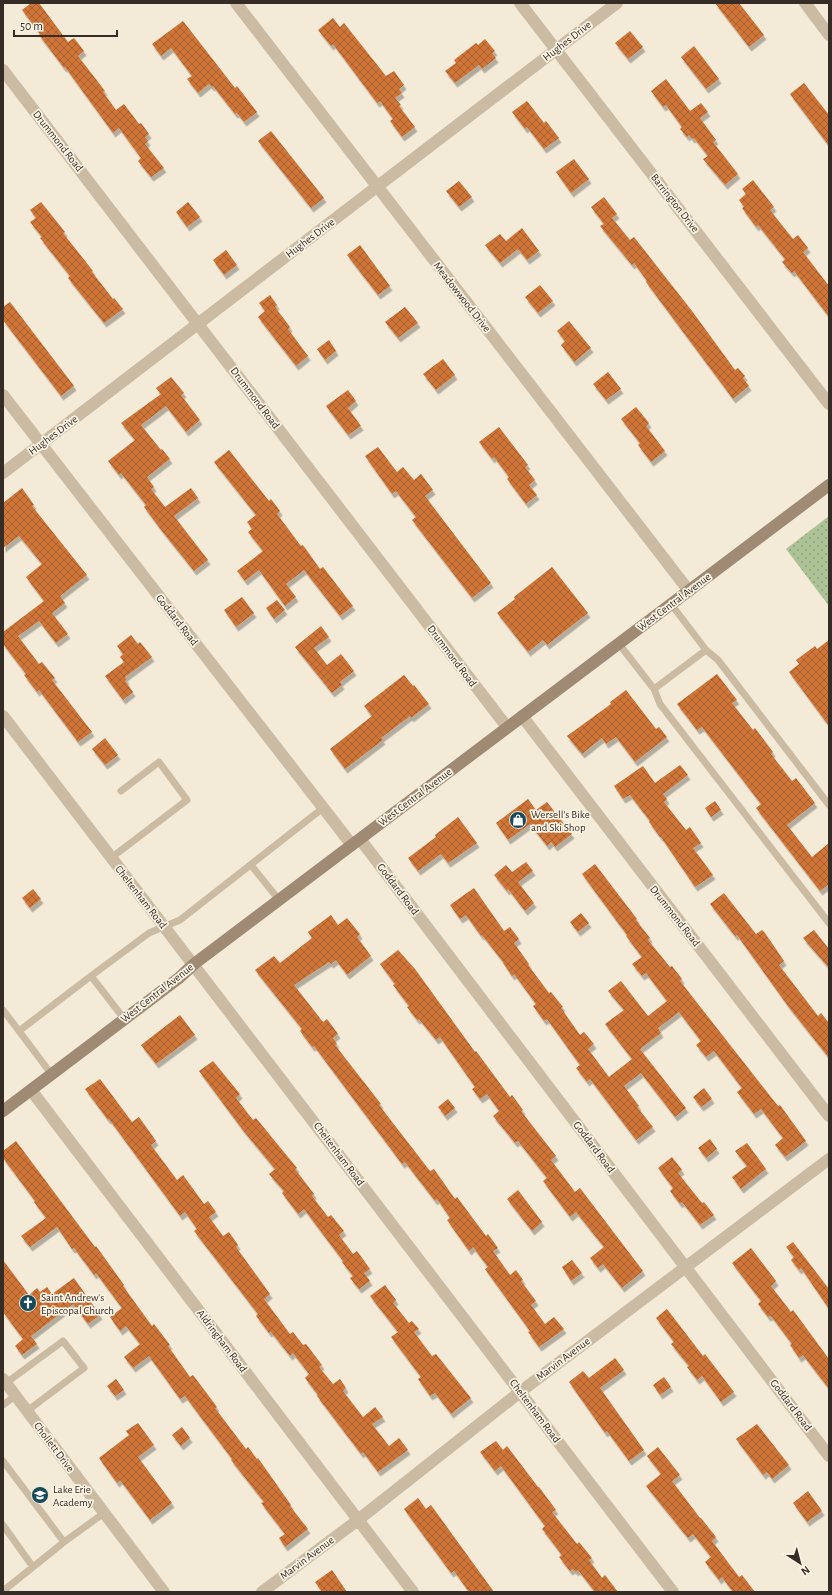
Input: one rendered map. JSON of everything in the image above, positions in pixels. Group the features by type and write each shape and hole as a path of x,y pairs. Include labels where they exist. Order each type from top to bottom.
{"main road":[{"name":"West Central Avenue","path":"3,1111 179,978 194,964 829,485"}],"street":[{"name":"Meadowwood Drive","path":"236,3 689,590"},
{"name":"Barrington Drive","path":"520,3 829,404"},
{"name":"Hughes Drive","path":"3,473 616,3"},
{"path":"805,3 829,35"},
{"name":"Drummond Road","path":"3,70 507,727"},
{"name":"Goddard Road","path":"3,395 323,808 356,842 686,1267 829,1456"},
{"name":"Cheltenham Road","path":"3,716 673,1592"},
{"name":"Drummond Road","path":"522,716 829,1116"},
{"name":"Aldringham Road","path":"31,1090 413,1592"},
{"name":"Marvin Avenue","path":"262,1592 358,1520 520,1392 829,1160"},
{"name":"Chollett Drive","path":"4,1381 164,1592"}],"lane":[{"path":"671,604 706,650 721,664 829,805"},
{"path":"619,644 654,689 660,704 829,923"},
{"path":"654,689 706,650"},
{"path":"111,858 187,800 159,762 121,791"},
{"path":"19,1031 149,933 180,920 323,808"},
{"path":"251,865 279,900"},
{"path":"91,976 124,1020"},
{"path":"3,1010 52,1075"},
{"path":"4,1381 62,1340 84,1368 27,1411"},
{"path":"3,1405 15,1396"},
{"path":"3,1461 64,1542"},
{"path":"3,1591 64,1542 104,1513"},
{"path":"3,1525 33,1567"}],"green space":[{"path":"829,516 829,606 786,549"}],"building":[{"path":"31,3 39,3 68,42 74,38 84,51 78,56 105,91 103,92 116,110 124,104 139,124 141,123 149,134 145,137 148,141 145,144 164,168 151,177 138,161 141,158 119,128 113,133 65,67 64,68 39,35 40,34 22,10"},
{"path":"715,3 739,3 764,35 749,47"},
{"path":"333,18 340,27 344,23 386,76 394,71 404,85 399,89 402,93 395,98 401,105 399,106 415,127 402,137 390,121 393,119 380,101 377,103 333,44 331,46 318,30"},
{"path":"183,21 235,88 237,86 257,112 244,122 237,113 235,114 213,86 212,87 209,84 198,93 187,79 192,76 171,48 161,56 152,44"},
{"path":"630,31 643,47 628,59 615,43"},
{"path":"485,39 495,51 492,53 496,58 482,69 479,65 455,83 445,71 456,63 454,60 476,43 478,45"},
{"path":"694,46 719,79 706,89 681,57"},
{"path":"666,79 690,111 701,103 708,112 700,118 716,140 713,142 738,174 725,185 703,159 708,156 694,138 692,139 689,135 687,137 680,129 682,127 666,105 663,107 651,91"},
{"path":"804,83 829,115 829,146 790,94"},
{"path":"527,101 544,123 546,121 559,138 544,149 527,127 525,129 512,112"},
{"path":"271,131 324,198 311,208 258,141"},
{"path":"574,159 589,179 571,193 556,172"},
{"path":"753,180 774,207 770,210 793,239 798,235 808,248 803,252 829,286 829,317 794,271 792,273 782,262 785,259 758,225 756,227 742,208 744,207 739,200 746,194 742,189"},
{"path":"459,181 472,197 459,207 446,191"},
{"path":"604,197 617,214 612,218 630,240 634,237 692,311 735,370 738,368 745,376 743,378 749,386 733,399 646,282 647,281 634,263 632,265 600,226 604,224 591,207"},
{"path":"41,202 65,232 63,233 93,271 92,272 113,299 114,298 123,309 104,323 68,278 70,276 40,238 42,237 30,222 36,218 30,210"},
{"path":"188,202 200,217 187,227 176,212"},
{"path":"522,228 539,251 527,260 518,249 500,263 485,245 500,234 506,241"},
{"path":"360,245 390,286 378,295 347,255"},
{"path":"226,250 237,265 224,275 213,260"},
{"path":"540,285 553,301 538,313 525,297"},
{"path":"270,295 277,305 275,307 290,327 288,329 308,356 296,366 258,317 265,311 259,303"},
{"path":"10,302 74,386 61,396 3,320 3,307"},
{"path":"405,307 418,323 398,338 385,322"},
{"path":"569,321 591,348 574,362 561,345 565,341 557,331"},
{"path":"329,340 336,351 325,360 317,349"},
{"path":"443,359 455,375 436,390 423,374"},
{"path":"608,372 621,389 606,400 593,384"},
{"path":"171,377 184,393 181,395 200,420 186,432 166,406 141,425 170,459 147,477 154,487 151,489 165,507 191,488 198,498 174,516 208,560 194,571 144,507 146,505 121,473 119,475 108,461 135,440 121,423 161,394 156,388"},
{"path":"348,390 356,401 348,408 361,426 348,435 326,406"},
{"path":"636,407 649,423 646,426 665,451 651,462 638,445 640,443 621,419"},
{"path":"499,427 528,465 525,467 535,480 529,485 537,495 526,504 507,479 509,477 494,457 492,459 479,442"},
{"path":"378,447 397,472 403,467 414,480 421,474 433,490 425,496 491,583 472,598 412,520 416,517 396,491 392,494 365,456"},
{"path":"229,450 269,501 271,499 280,511 277,514 301,546 303,545 320,569 323,567 353,606 340,616 304,570 286,584 296,597 285,606 259,570 245,581 237,571 263,551 248,532 252,529 247,522 256,515 214,462"},
{"path":"22,488 34,505 32,506 87,575 60,596 65,603 52,613 68,634 56,643 39,621 18,636 39,664 42,662 55,678 52,680 92,732 78,742 39,690 37,692 24,675 26,674 3,644 3,632 44,601 26,577 42,564 19,536 3,548 3,503"},
{"path":"552,567 588,613 547,645 543,640 528,652 497,613 515,599 514,597"},
{"path":"242,597 254,613 236,627 224,610"},
{"path":"277,600 285,610 274,619 266,608"},
{"path":"321,626 329,637 314,648 327,665 341,654 354,671 340,682 342,685 332,693 295,647"},
{"path":"131,635 138,644 140,642 152,657 125,677 127,680 125,681 133,692 123,700 105,676 124,662 120,657 123,654 117,646"},
{"path":"829,640 829,726 789,672 799,664 796,660 815,646 817,649"},
{"path":"717,674 737,700 732,703 753,730 755,728 773,752 771,754 792,781 796,778 815,803 787,825 812,857 829,843 829,884 820,891 756,808 761,804 702,727 697,730 677,704"},
{"path":"404,675 429,704 381,738 383,740 345,769 330,749 372,716 364,706"},
{"path":"626,690 656,729 659,727 667,737 635,762 616,737 606,744 602,738 582,754 567,736 611,704 610,702"},
{"path":"105,738 118,755 105,765 92,749"},
{"path":"680,765 688,775 663,794 667,799 664,802 686,830 690,827 701,843 693,848 713,875 695,887 649,822 650,821 630,795 623,799 614,786 643,766 655,783"},
{"path":"528,799 536,810 547,802 572,834 555,847 551,842 547,846 530,824 508,840 496,823"},
{"path":"715,801 721,810 711,817 705,808"},
{"path":"458,817 477,843 448,863 441,854 418,871 408,858 436,837 435,835"},
{"path":"526,862 533,871 518,882 534,903 525,911 508,889 507,891 494,875 506,865 512,872"},
{"path":"595,864 637,919 636,920 650,938 648,940 670,967 672,966 682,979 680,981 778,1106 780,1105 806,1141 785,1157 775,1145 783,1138 761,1109 754,1114 737,1092 742,1088 714,1051 706,1057 696,1045 701,1041 679,1012 658,1028 661,1033 640,1049 686,1108 675,1117 641,1073 624,1086 639,1106 637,1107 653,1127 636,1140 590,1079 587,1082 576,1068 580,1065 547,1019 544,1021 533,1006 536,1004 514,974 512,976 504,963 482,935 481,936 466,915 460,919 450,905 474,888 504,931 510,927 519,939 514,943 549,993 551,992 563,1007 561,1008 580,1035 584,1032 594,1044 588,1049 609,1077 632,1059 605,1024 624,1010 608,991 621,981 648,1016 667,1001 646,973 642,976 632,964 642,957 582,874"},
{"path":"33,889 41,899 30,908 22,898"},
{"path":"724,893 756,934 762,930 765,933 784,961 779,965 818,1016 821,1013 829,1023 829,1058 788,1006 737,935 735,936 710,904"},
{"path":"581,913 589,923 578,932 570,922"},
{"path":"331,915 338,925 347,918 360,934 357,937 371,956 347,975 336,960 331,964 329,962 294,985 323,1022 327,1019 338,1034 333,1038 337,1044 335,1045 381,1104 379,1105 430,1171 434,1169 455,1199 457,1197 486,1236 488,1234 498,1248 493,1251 510,1275 516,1270 523,1280 521,1281 536,1301 531,1305 545,1324 554,1317 564,1329 539,1347 528,1332 530,1331 485,1269 488,1267 473,1247 469,1251 447,1220 450,1218 437,1199 435,1201 405,1162 402,1164 314,1046 312,1047 300,1031 302,1029 255,970 274,956 280,963 312,938 308,932"},
{"path":"814,930 829,949 829,968 803,938"},
{"path":"398,950 415,969 475,1052 476,1051 510,1097 512,1095 523,1110 521,1111 556,1156 551,1160 575,1192 580,1188 643,1271 622,1288 603,1264 598,1268 590,1258 604,1247 576,1212 570,1217 543,1181 547,1178 518,1141 515,1143 493,1116 499,1111 487,1094 480,1099 472,1089 475,1087 440,1037 436,1040 407,1007 409,1006 393,985 395,984 380,964"},
{"path":"180,1015 195,1035 156,1064 141,1045"},
{"path":"213,1061 240,1094 236,1098 253,1120 256,1118 297,1168 295,1169 314,1194 312,1196 328,1217 331,1215 344,1231 339,1235 353,1254 357,1251 370,1269 364,1273 370,1281 359,1289 350,1278 353,1276 342,1262 343,1261 304,1209 298,1214 282,1193 284,1191 269,1174 275,1169 242,1129 199,1071"},
{"path":"100,1079 132,1122 139,1117 156,1141 151,1145 177,1180 183,1175 204,1204 208,1201 216,1212 209,1217 223,1236 229,1232 238,1245 236,1247 270,1294 264,1299 290,1334 293,1332 303,1345 306,1344 322,1365 319,1367 333,1384 340,1379 346,1388 343,1391 363,1417 375,1407 383,1417 372,1424 389,1446 399,1438 408,1450 378,1472 363,1452 361,1454 305,1378 309,1374 293,1353 290,1356 271,1332 269,1333 256,1316 258,1314 194,1231 197,1229 185,1212 180,1216 109,1119 108,1120 85,1089"},
{"path":"704,1088 712,1099 701,1107 693,1097"},
{"path":"448,1099 455,1108 445,1116 438,1107"},
{"path":"710,1139 717,1149 706,1158 698,1148"},
{"path":"16,1141 95,1247 96,1246 152,1326 154,1324 170,1345 168,1346 190,1377 193,1375 217,1407 215,1408 246,1449 248,1447 257,1459 258,1458 291,1505 290,1506 308,1529 285,1547 279,1538 285,1534 261,1503 264,1502 231,1460 232,1459 185,1396 180,1399 149,1356 133,1368 124,1357 140,1344 126,1326 120,1331 110,1317 122,1308 96,1273 94,1275 74,1248 72,1249 57,1227 30,1247 21,1236 46,1218 3,1158 3,1151"},
{"path":"747,1143 766,1169 741,1189 732,1177 747,1166 735,1151"},
{"path":"672,1157 682,1170 678,1173 702,1203 704,1202 714,1215 700,1225 682,1202 680,1204 670,1191 673,1188 658,1168"},
{"path":"518,1190 542,1222 532,1231 507,1199"},
{"path":"793,1242 829,1289 829,1309 801,1268 799,1270 791,1260 794,1257 786,1247"},
{"path":"751,1248 776,1281 771,1286 791,1312 793,1310 829,1359 829,1389 803,1355 799,1358 790,1345 792,1344 771,1316 768,1317 758,1304 761,1301 732,1263"},
{"name":"Saint Andrew's Episcopal Church","path":"3,1260 29,1295 37,1288 40,1292 47,1287 52,1294 74,1278 100,1315 88,1324 73,1304 31,1336 37,1344 22,1355 15,1346 23,1339 3,1312"},
{"path":"572,1260 582,1273 571,1281 562,1267"},
{"path":"385,1285 396,1300 393,1303 409,1323 412,1321 419,1329 414,1332 432,1356 436,1354 471,1398 451,1414 435,1393 430,1396 418,1379 421,1377 391,1337 398,1332 370,1296"},
{"path":"667,1309 703,1356 705,1354 734,1392 721,1402 702,1376 697,1380 687,1367 689,1366 671,1344 674,1342 656,1318"},
{"path":"615,1358 624,1370 600,1388 644,1450 629,1461 607,1431 605,1433 569,1382 583,1371 589,1378"},
{"path":"664,1377 671,1387 660,1395 653,1385"},
{"path":"116,1379 124,1390 115,1396 107,1386"},
{"path":"138,1423 154,1445 138,1457 172,1503 150,1520 120,1480 117,1483 99,1458 129,1435 126,1431"},
{"path":"757,1424 789,1465 772,1479 767,1472 763,1475 736,1439"},
{"path":"182,1427 190,1438 181,1446 172,1435"},
{"path":"496,1441 503,1450 507,1446 556,1510 552,1512 577,1544 579,1542 592,1558 589,1560 602,1578 605,1575 618,1592 595,1592 578,1570 576,1572 573,1569 570,1571 559,1557 562,1555 542,1529 545,1526 501,1466 495,1471 480,1452"},
{"path":"658,1447 680,1475 672,1481 716,1537 712,1541 739,1577 742,1575 755,1592 733,1592 722,1577 719,1580 705,1562 711,1557 693,1534 688,1538 646,1486 661,1474 647,1456"},
{"path":"808,1491 822,1511 807,1522 793,1503"},
{"path":"418,1498 426,1509 431,1505 494,1592 469,1592 454,1571 451,1573 404,1509"},
{"path":"332,1570 347,1592 322,1592 315,1582"}],"place":[{"name":"Wersell’s Bike and Ski Shop","path":"518,820"},
{"name":"Saint Andrew's Episcopal Church","path":"28,1303"},
{"name":"Lake Erie Academy","path":"40,1495"}]}
